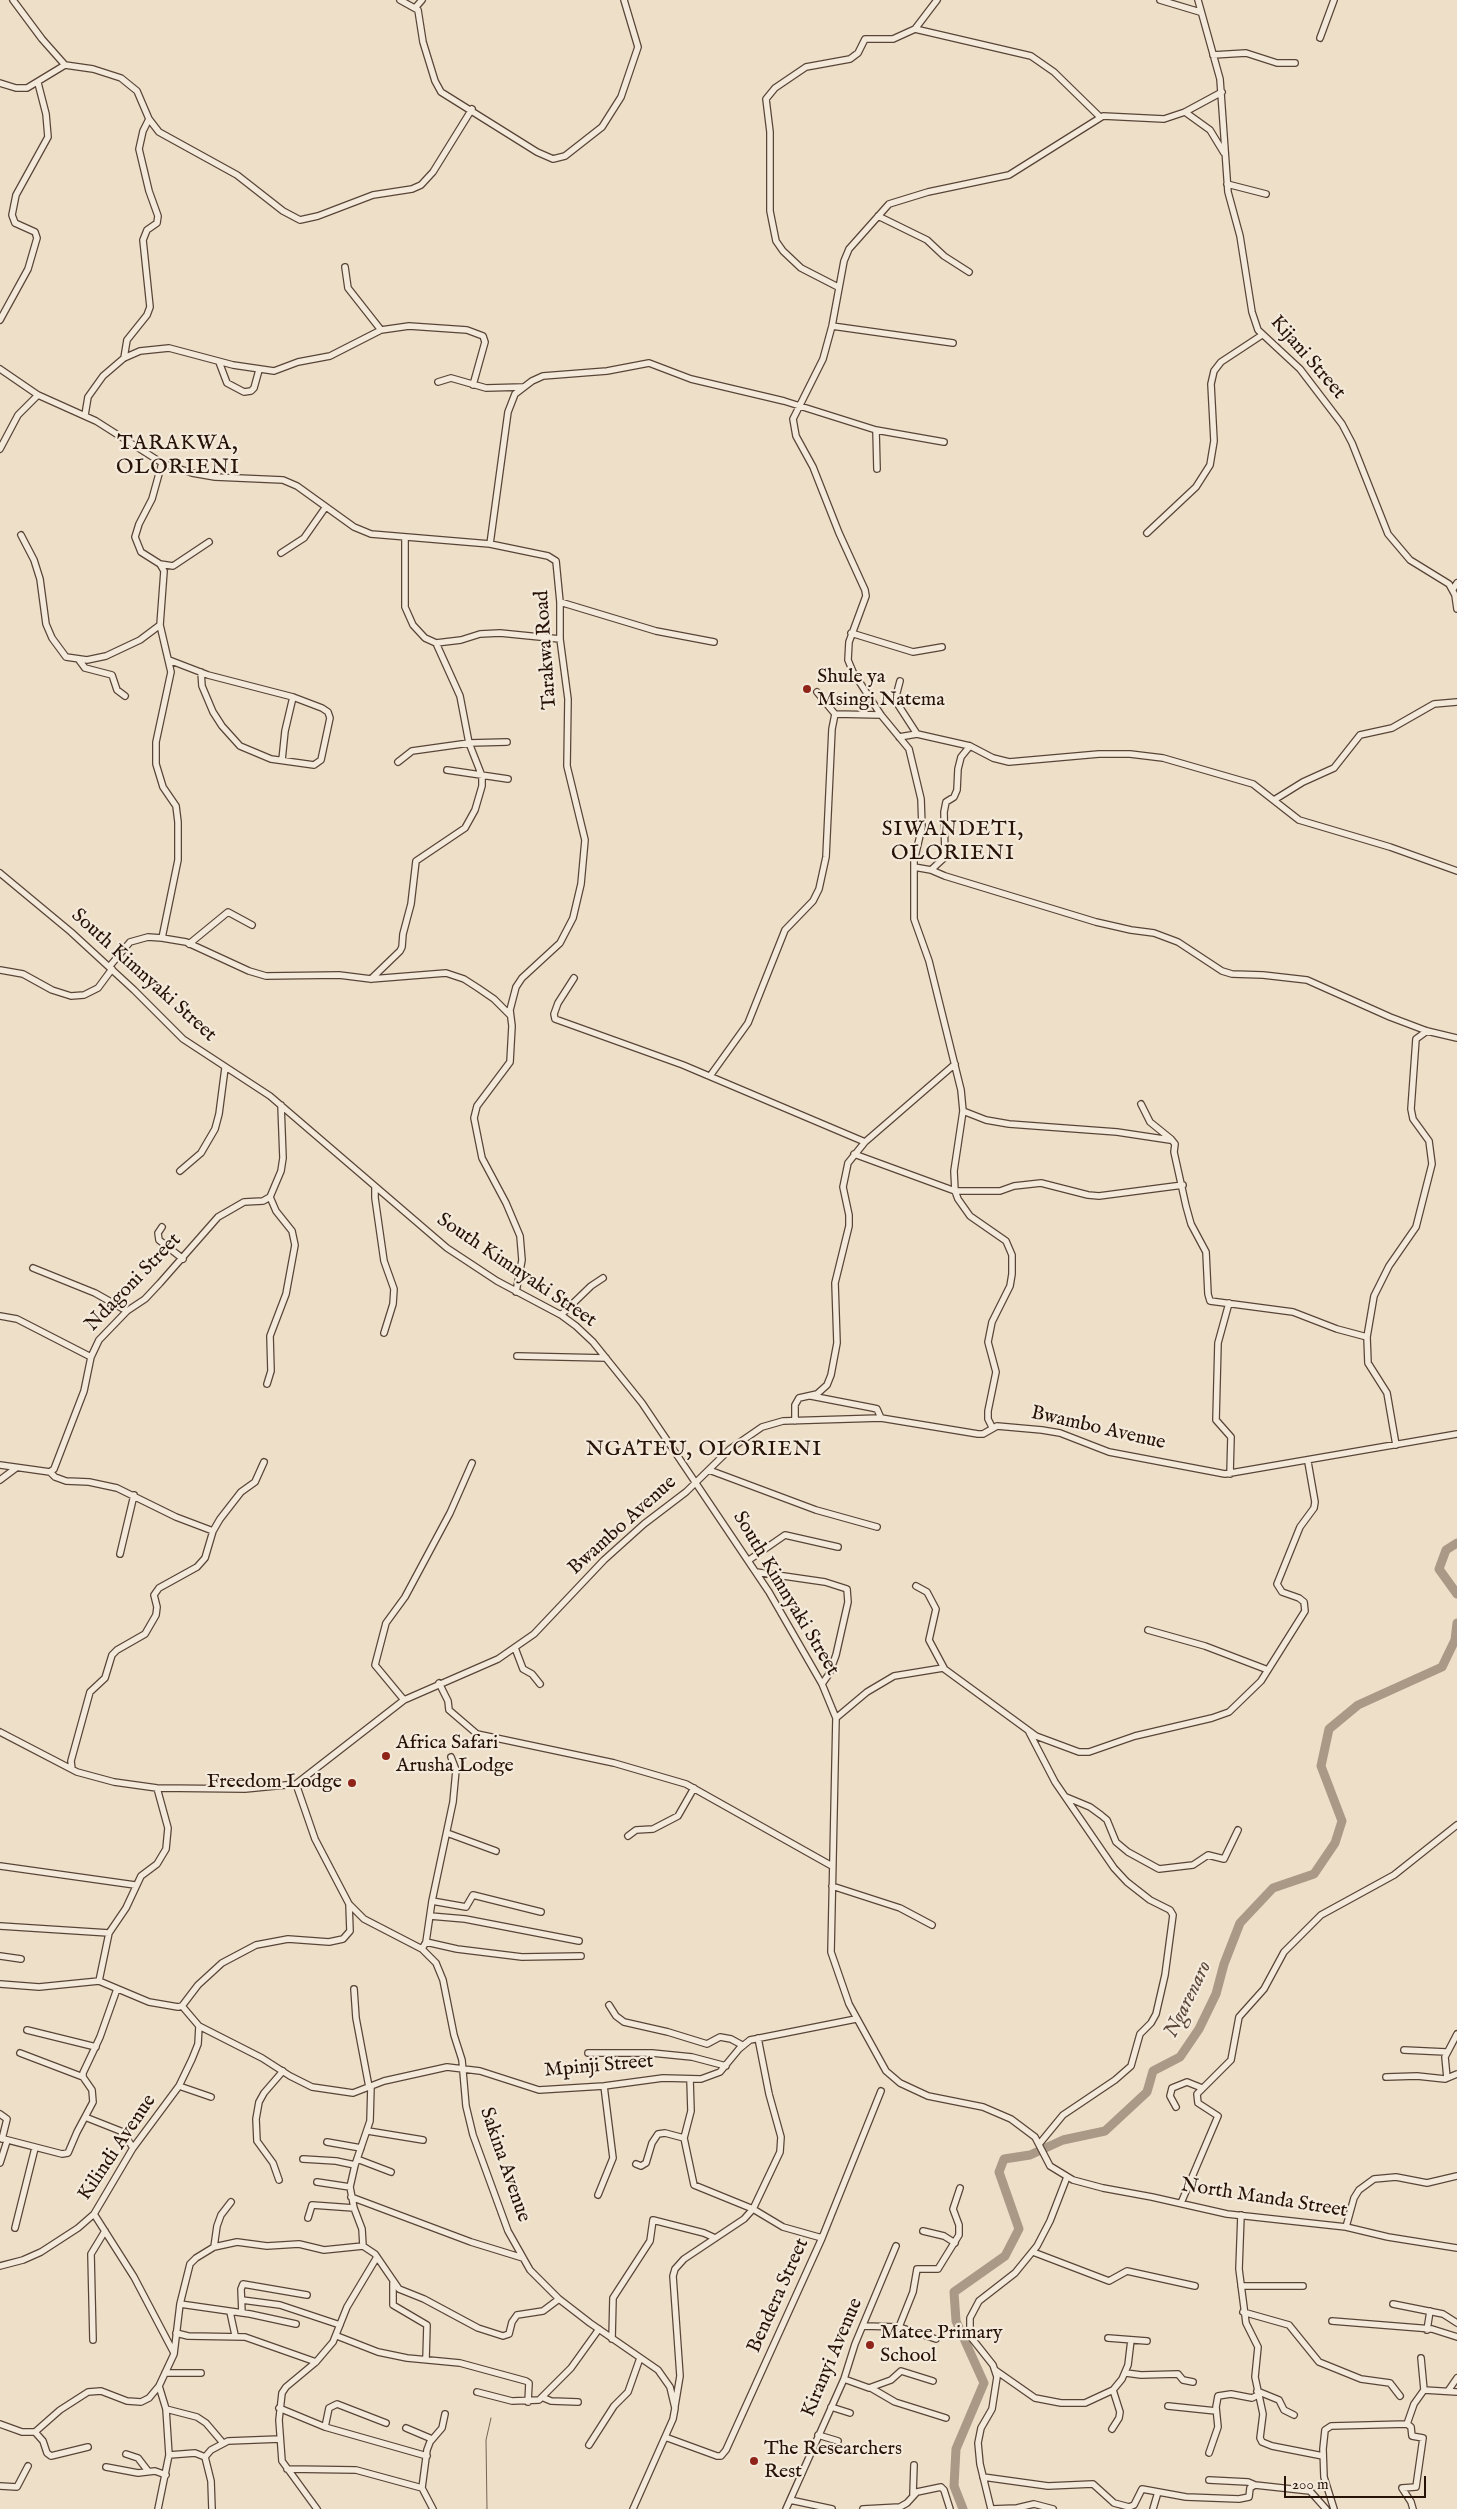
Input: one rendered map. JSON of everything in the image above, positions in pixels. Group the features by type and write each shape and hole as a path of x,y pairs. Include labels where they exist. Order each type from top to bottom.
{"street":[{"path":"14,0 42,39 64,65 105,72 128,82 137,91 149,119 167,138 237,175 293,218 306,220 368,197 412,189 421,185 433,172 472,109"},
{"path":"400,0 416,8 419,14 422,42 442,92 546,157 553,159 565,156 602,127 626,85 638,44 627,16 624,0"},
{"path":"416,8 422,0"},
{"path":"838,287 801,268 783,251 776,241 770,211 770,132 766,99 775,88 806,67 850,59 858,53 865,39 893,38 914,29 937,0"},
{"path":"1160,0 1200,12"},
{"name":"Kijani Street","path":"1198,0 1222,92 1227,184 1240,236 1252,312 1262,335 1300,369 1342,424 1352,443 1383,524 1394,544 1410,560 1444,580 1453,589"},
{"path":"1320,38 1334,0"},
{"path":"914,29 1031,56 1054,72 1100,117"},
{"path":"1213,54 1246,53 1277,63 1295,63"},
{"path":"0,83 22,88 38,83 64,65"},
{"path":"0,320 28,269 37,238 35,232 15,223 12,215 16,195 48,137 48,120 38,83"},
{"path":"992,1427 988,1419 988,1411 996,1372 988,1342 992,1322 1010,1286 1012,1255 1006,1241 970,1216 958,1199 955,1191 954,1171 963,1111 961,1090 929,961 914,919 914,867 922,827 921,799 909,749 881,715 853,672 848,660 851,633 866,596 865,590 839,534 813,466 796,436 793,419 823,359 832,326 844,261 849,249 889,204 1008,175 1100,117 1108,115 1160,120 1185,112 1222,92"},
{"path":"1185,112 1210,130 1225,155"},
{"path":"124,358 127,340 147,315 150,307 143,240 147,230 157,223 158,216 149,191 139,149 149,119"},
{"path":"1227,184 1266,194"},
{"path":"878,216 927,240 944,256 969,272"},
{"path":"345,267 348,288 380,330"},
{"path":"85,415 88,397 96,384 124,358 149,349 169,348 219,362 274,371 298,362 330,356 380,330 420,326 467,330 481,334 485,342 473,385"},
{"path":"832,326 954,343"},
{"path":"1147,533 1196,487 1210,465 1214,441 1211,384 1214,370 1221,362 1262,335"},
{"path":"219,362 227,383 244,392 252,391 259,370"},
{"path":"490,544 508,412 515,394 523,387 543,376 606,371 649,363 691,379 799,406 876,430 944,442"},
{"name":"Tarakwa Road","path":"0,369 38,395 85,415 162,463 205,476 283,480 297,486 325,508 354,527 371,534 444,538 490,544 554,558 557,566 560,602 560,639 568,699 567,766 585,840 581,884 579,897 567,931 560,943 522,978 511,1003 510,1062 477,1106 474,1118 482,1158 506,1203 520,1236 522,1260 516,1292"},
{"path":"438,382 451,378 486,388 523,387"},
{"path":"0,449 18,415 38,395"},
{"path":"876,430 877,469"},
{"path":"162,463 152,500 139,524 135,537 141,552 160,564 176,565 209,542"},
{"path":"281,553 304,538 325,508"},
{"path":"21,535 30,549 38,573 46,624 62,654 79,660 106,656 140,640 160,625"},
{"path":"405,537 405,607 413,625 425,638 436,643 488,633 560,639"},
{"path":"160,564 164,578 160,625 169,660 170,685 155,753 158,774 178,813 178,860 162,938"},
{"path":"1457,583 1453,589 1457,610"},
{"path":"560,602 656,631 714,642"},
{"path":"851,633 913,652 942,646"},
{"path":"371,979 402,947 402,934 411,904 416,862 465,828 479,799 482,776 469,743 460,696 436,643"},
{"path":"79,660 85,668 112,675 117,690 125,696"},
{"path":"169,660 201,672 293,697 328,712 330,718 324,754 318,764 310,765 282,760 256,754 240,746 222,726 205,696 201,672"},
{"path":"900,681 895,700 917,734"},
{"path":"817,692 835,714 881,715"},
{"path":"282,760 285,731 293,697"},
{"path":"1274,800 1303,782 1334,768 1360,735 1392,728 1434,704 1457,702"},
{"path":"710,1076 751,1018 784,930 818,894 826,857 832,729 835,714"},
{"path":"899,737 917,734 970,746 993,758 1010,762 1099,754 1130,754 1163,758 1241,778 1260,788 1299,820 1390,847 1457,871"},
{"path":"398,762 412,751 469,743 507,742"},
{"path":"930,870 945,857 944,812 946,802 954,797 957,790 961,756 970,746"},
{"path":"447,770 508,779"},
{"path":"914,867 930,870 1096,922 1154,933 1178,942 1222,971 1232,974 1263,974 1307,980 1390,1017 1457,1038"},
{"name":"South Kimnyaki Street","path":"0,873 111,968 183,1040 259,1088 281,1105 453,1252 516,1292 561,1315 586,1334 642,1403 749,1560 822,1684 836,1718 831,1952 840,1985 858,2021"},
{"path":"189,944 228,912 252,925"},
{"path":"0,970 22,974 52,990 71,996 84,995 98,988 130,942 148,937 162,938 189,944 259,974 339,975 371,979 446,973 464,979 478,988 494,999 510,1016"},
{"path":"574,978 558,1003 554,1014 555,1019 710,1076 865,1142"},
{"path":"1396,1445 1387,1393 1368,1363 1367,1337 1374,1296 1389,1266 1416,1226 1432,1164 1429,1141 1413,1119 1411,1109 1416,1039 1427,1030"},
{"path":"811,1396 822,1390 830,1380 837,1347 834,1287 849,1222 844,1192 844,1176 848,1163 865,1142 955,1064"},
{"path":"180,1171 200,1153 215,1129 218,1120 225,1068"},
{"path":"1141,1104 1150,1122 1175,1144 1174,1152 1191,1224 1206,1252 1210,1301 1293,1312 1337,1329 1367,1337"},
{"path":"267,1384 271,1371 270,1336 286,1294 295,1244 292,1231 276,1211 270,1197 281,1171 283,1158 281,1105"},
{"path":"963,1111 986,1120 1010,1124 1117,1132 1172,1140"},
{"path":"854,1154 955,1191 1000,1191 1014,1186 1041,1183 1099,1196 1183,1185"},
{"path":"375,1187 375,1205 384,1261 394,1289 393,1304 384,1333"},
{"name":"Ndagoni Street","path":"50,1472 58,1462 86,1385 92,1357 99,1340 127,1311 145,1299 172,1267 183,1259 218,1217 244,1202 263,1200 270,1197"},
{"path":"162,1227 158,1233 159,1240 183,1259"},
{"path":"33,1268 95,1293 127,1311"},
{"path":"561,1315 591,1286 603,1278"},
{"path":"1229,1303 1218,1343 1216,1420 1218,1425 1230,1434 1230,1474"},
{"path":"0,1316 17,1319 92,1357"},
{"path":"517,1356 606,1358"},
{"path":"794,1421 796,1401 801,1396 811,1396 877,1409 881,1418"},
{"name":"Bwambo Avenue","path":"296,1784 404,1700 498,1659 534,1634 604,1560 644,1524 695,1483 730,1450 754,1431 782,1421 881,1418 925,1424 970,1434 983,1434 992,1427 1001,1425 1052,1431 1109,1452 1208,1472 1230,1474 1308,1462 1457,1434"},
{"path":"72,1769 71,1761 90,1692 105,1678 112,1655 117,1650 145,1634 156,1615 158,1607 154,1595 159,1588 197,1567 205,1558 213,1531 234,1499 245,1488 255,1482 264,1462"},
{"path":"916,1586 927,1592 936,1609 929,1640 944,1668 1028,1730 1046,1740 1071,1750 1089,1752 1135,1736 1224,1715 1243,1700 1268,1670 1305,1611 1304,1602 1282,1592 1277,1584 1300,1527 1314,1508 1315,1502 1308,1462"},
{"path":"404,1700 375,1666 386,1623 405,1597 450,1512 472,1463"},
{"path":"0,1464 50,1472 55,1477 66,1481 103,1484 134,1495 176,1516 213,1531"},
{"path":"0,1480 16,1468"},
{"path":"709,1470 816,1510 877,1527"},
{"path":"120,1554 134,1495"},
{"path":"749,1560 785,1535 838,1547"},
{"path":"756,1572 831,1583 847,1589 848,1602 835,1660 822,1684"},
{"path":"1148,1630 1205,1646 1268,1670"},
{"path":"515,1648 523,1669 532,1674 540,1684"},
{"path":"836,1718 867,1692 894,1676 944,1668"},
{"path":"438,1684 448,1701 451,1712 480,1735 614,1763 694,1788 832,1866"},
{"path":"858,2021 883,2066 900,2083 928,2096 983,2107 1000,2114 1028,2130 1040,2143 1064,2115 1132,2066 1140,2034 1151,2023 1156,2014 1165,1975 1173,1915 1170,1910 1150,1900 1118,1873 1054,1782 1028,1730"},
{"path":"0,1732 92,1778 157,1788 245,1789 296,1784"},
{"path":"422,1949 426,1942 432,1901 455,1789 456,1770 451,1757"},
{"name":"Sakina Avenue","path":"296,1784 314,1840 349,1904 364,1918 422,1949 436,1963 443,1980 454,2035 464,2068 466,2106 473,2135 508,2231 530,2270 560,2299 612,2339 658,2370 666,2378 675,2408"},
{"path":"99,1980 109,1933 126,1908 141,1876 157,1864 166,1849 168,1828 157,1788"},
{"path":"628,1836 636,1830 653,1829 678,1816 694,1788"},
{"path":"1066,1798 1090,1807 1101,1814 1107,1820 1116,1842 1128,1852 1159,1869 1193,1865 1208,1855 1224,1859 1238,1830"},
{"path":"1181,2203 1218,2116 1197,2102 1197,2094 1232,2060 1239,2017 1264,1989 1288,1948 1321,1916 1394,1875 1457,1824"},
{"path":"447,1833 496,1851"},
{"path":"0,1866 136,1886"},
{"path":"832,1886 900,1908 932,1925"},
{"path":"432,1901 466,1907 473,1895 541,1912"},
{"path":"0,1984 39,1987 99,1980 149,2002 170,2007 182,2006 198,1985 222,1963 256,1945 288,1939 329,1942 343,1939 350,1931 349,1904"},
{"path":"430,1916 465,1919 579,1941"},
{"path":"0,1926 109,1933"},
{"path":"426,1942 457,1949 522,1957 580,1956"},
{"path":"0,1956 21,1958"},
{"path":"83,2077 117,1989"},
{"path":"354,1989 358,2032 370,2086 372,2105 368,2131 356,2162 350,2187 354,2208 362,2229 363,2246"},
{"path":"609,2005 616,2016 624,2022 668,2032 707,2044 720,2037 731,2039 742,2046"},
{"path":"182,2006 199,2026"},
{"name":"Mpinji Street","path":"199,2026 262,2058 306,2084 327,2090 353,2093 370,2086 447,2067 464,2068 539,2090 604,2086 663,2078 690,2079 717,2074 742,2046 750,2040 858,2021"},
{"name":"Kilindi Avenue","path":"0,2266 23,2260 41,2252 78,2228 94,2214 133,2148 179,2086 198,2044 199,2026"},
{"path":"26,2030 96,2047"},
{"path":"1447,2078 1444,2061 1446,2052 1457,2034"},
{"path":"633,2509 665,2437 678,2401 680,2376 673,2276 678,2264 744,2219 753,2209 778,2159 781,2143 758,2038"},
{"path":"1404,2050 1446,2052"},
{"path":"588,2053 635,2052 677,2056 726,2066"},
{"path":"3,2139 62,2154 68,2153 94,2099 91,2086 83,2077 20,2053"},
{"path":"279,2180 273,2162 257,2141 256,2118 259,2102 264,2093 283,2071"},
{"path":"1386,2077 1418,2076 1447,2078 1457,2074"},
{"path":"690,2079 690,2110 684,2138 694,2185 753,2209 783,2228 822,2238"},
{"path":"1176,2107 1170,2096 1172,2088 1187,2082 1202,2088"},
{"path":"179,2086 211,2097"},
{"path":"598,2195 613,2158 604,2086"},
{"name":"Bendera Street","path":"665,2437 717,2456 724,2454 822,2238 881,2091"},
{"path":"0,2114 7,2119 0,2163"},
{"path":"85,2117 123,2132 133,2148"},
{"path":"368,2131 423,2140"},
{"path":"636,2164 641,2166 646,2163 652,2142 658,2134 684,2138"},
{"path":"327,2142 361,2148"},
{"name":"North Manda Street","path":"1040,2143 1050,2166 1067,2177 1103,2188 1241,2216 1346,2227 1388,2237 1457,2248"},
{"path":"15,2228 35,2148"},
{"path":"303,2159 356,2162 391,2172"},
{"path":"1346,2227 1354,2198 1359,2190 1374,2179 1396,2177 1427,2183 1457,2176"},
{"path":"1067,2177 1050,2221 1033,2252 1015,2273 980,2301 970,2318 970,2336 996,2370 1031,2396 1043,2400 1085,2403 1113,2390 1126,2372 1131,2340"},
{"path":"317,2182 350,2187"},
{"path":"899,2327 913,2292 917,2269 938,2270 955,2243 960,2231 953,2209 960,2188"},
{"path":"351,2197 471,2242 523,2258"},
{"path":"214,2247 219,2220 231,2202"},
{"path":"308,2218 312,2205 354,2208"},
{"path":"94,2214 134,2277 174,2354"},
{"path":"1241,2216 1238,2266 1243,2312 1246,2323 1258,2347 1255,2368 1263,2414 1260,2436 1262,2442 1298,2452 1323,2456"},
{"path":"612,2339 613,2298 650,2242 653,2220 704,2233 715,2238"},
{"path":"93,2340 91,2254 105,2231"},
{"path":"923,2231 944,2236 955,2243"},
{"path":"0,2424 22,2432 35,2432 60,2410 88,2392 101,2390 127,2401 141,2402 149,2398 159,2386 174,2354 180,2304 190,2264 214,2247 237,2242 267,2246 299,2244 324,2250 363,2246 370,2249 393,2282 405,2293 424,2299 478,2328 502,2336 509,2334 512,2322 517,2315 543,2311 560,2299"},
{"name":"Kiranyi Avenue","path":"786,2509 844,2379 896,2246"},
{"path":"1033,2252 1109,2281 1127,2271 1195,2286"},
{"path":"317,2509 282,2462 279,2408 286,2387 316,2362 337,2336 347,2307 377,2257"},
{"path":"393,2282 393,2305 427,2325 426,2359"},
{"path":"242,2313 243,2284 308,2295"},
{"path":"1240,2286 1303,2286"},
{"path":"242,2300 280,2305 340,2325"},
{"path":"180,2304 242,2313 296,2324"},
{"path":"1393,2304 1443,2314 1457,2323"},
{"path":"1427,2330 1430,2311"},
{"path":"230,2312 235,2336"},
{"path":"1243,2312 1289,2325 1319,2362 1361,2379 1390,2383 1400,2396"},
{"path":"1332,2320 1400,2325 1437,2330 1457,2336"},
{"path":"864,2326 899,2327 936,2339"},
{"path":"477,2392 528,2402 544,2398 571,2368 599,2329"},
{"path":"176,2333 198,2337 235,2336 316,2362"},
{"path":"337,2336 378,2352 460,2363 528,2381 528,2402"},
{"path":"1108,2338 1147,2340"},
{"path":"589,2445 614,2406 628,2392 640,2358"},
{"path":"1407,2424 1414,2404 1424,2390 1421,2358"},
{"path":"996,2370 995,2397 992,2409 981,2428 978,2443 983,2477 991,2509 1017,2508 1034,2504 1053,2509"},
{"path":"871,2388 894,2378 901,2371 933,2381"},
{"path":"165,2373 201,2372"},
{"path":"1126,2372 1141,2375 1178,2374 1182,2380 1194,2382"},
{"path":"1448,2391 1457,2378"},
{"path":"844,2379 871,2388 895,2402 946,2418"},
{"path":"158,2509 169,2455 166,2409 159,2386"},
{"path":"1112,2429 1119,2418 1120,2412 1113,2390"},
{"path":"1424,2390 1457,2392"},
{"path":"1209,2453 1218,2428 1216,2411 1220,2394 1252,2398 1258,2393"},
{"path":"1258,2393 1279,2400 1284,2410 1294,2415"},
{"path":"544,2398 551,2401 578,2402"},
{"path":"325,2427 329,2408 337,2404 386,2423"},
{"path":"1168,2406 1216,2411"},
{"path":"831,2407 850,2413"},
{"path":"279,2408 325,2427 427,2456"},
{"path":"166,2409 197,2417 206,2423 223,2443"},
{"path":"433,2509 422,2488 428,2446 442,2428 445,2414"},
{"path":"1334,2509 1325,2482 1323,2456 1324,2436 1329,2426 1407,2424 1411,2427 1411,2435 1423,2438 1416,2487 1404,2487 1402,2490 1411,2502 1413,2509"},
{"path":"406,2428 432,2439"},
{"path":"35,2432 43,2441 47,2453 51,2456 88,2447"},
{"path":"818,2435 838,2441"},
{"path":"212,2509 211,2481 205,2457 210,2450 223,2443 280,2439"},
{"path":"169,2455 195,2453 205,2457"},
{"path":"126,2454 138,2458 148,2472"},
{"path":"0,2486 17,2487 28,2466"},
{"path":"863,2509 900,2507 907,2503 913,2494 914,2466"},
{"path":"106,2467 138,2473 155,2470 166,2475"},
{"path":"286,2469 356,2470 422,2488"},
{"path":"983,2477 1048,2486 1093,2484 1114,2503 1129,2507 1134,2505 1142,2488 1207,2499 1239,2499 1249,2497 1250,2488 1255,2485"},
{"path":"1209,2480 1248,2482 1255,2485 1310,2491 1326,2509"},
{"path":"913,2494 941,2487 944,2490 950,2509"},
{"path":"1153,2509 1158,2492"},
{"path":"790,2500 832,2509"}],"waterway":[{"name":"Ngarenaro","path":"1457,1543 1446,1550 1439,1569 1457,1594"},
{"name":"Ngarenaro","path":"963,2509 954,2486 956,2449 984,2383 956,2321 954,2292 1005,2256 1019,2229 999,2172 1004,2159 1030,2155 1063,2140 1105,2131 1147,2092 1153,2071 1180,2057 1199,2029 1216,1994 1224,1964 1240,1923 1273,1888 1314,1874 1335,1843 1342,1821 1321,1766 1329,1729 1358,1705 1442,1667 1455,1640 1457,1623"},
{"path":"487,2509 486,2440 491,2418"}],"place":[{"name":"Shule ya Msingi Natema","path":"807,689"},
{"name":"Africa Safari Arusha Lodge","path":"386,1756"},
{"name":"Freedom Lodge","path":"352,1783"},
{"name":"Matee Primary School","path":"870,2345"},
{"name":"The Researchers Rest","path":"754,2461"}],"district":[{"name":"TARAKWA, OLORIENI","path":"178,457"},
{"name":"SIWANDETI, OLORIENI","path":"953,843"},
{"name":"NGATEU, OLORIENI","path":"704,1451"}]}
